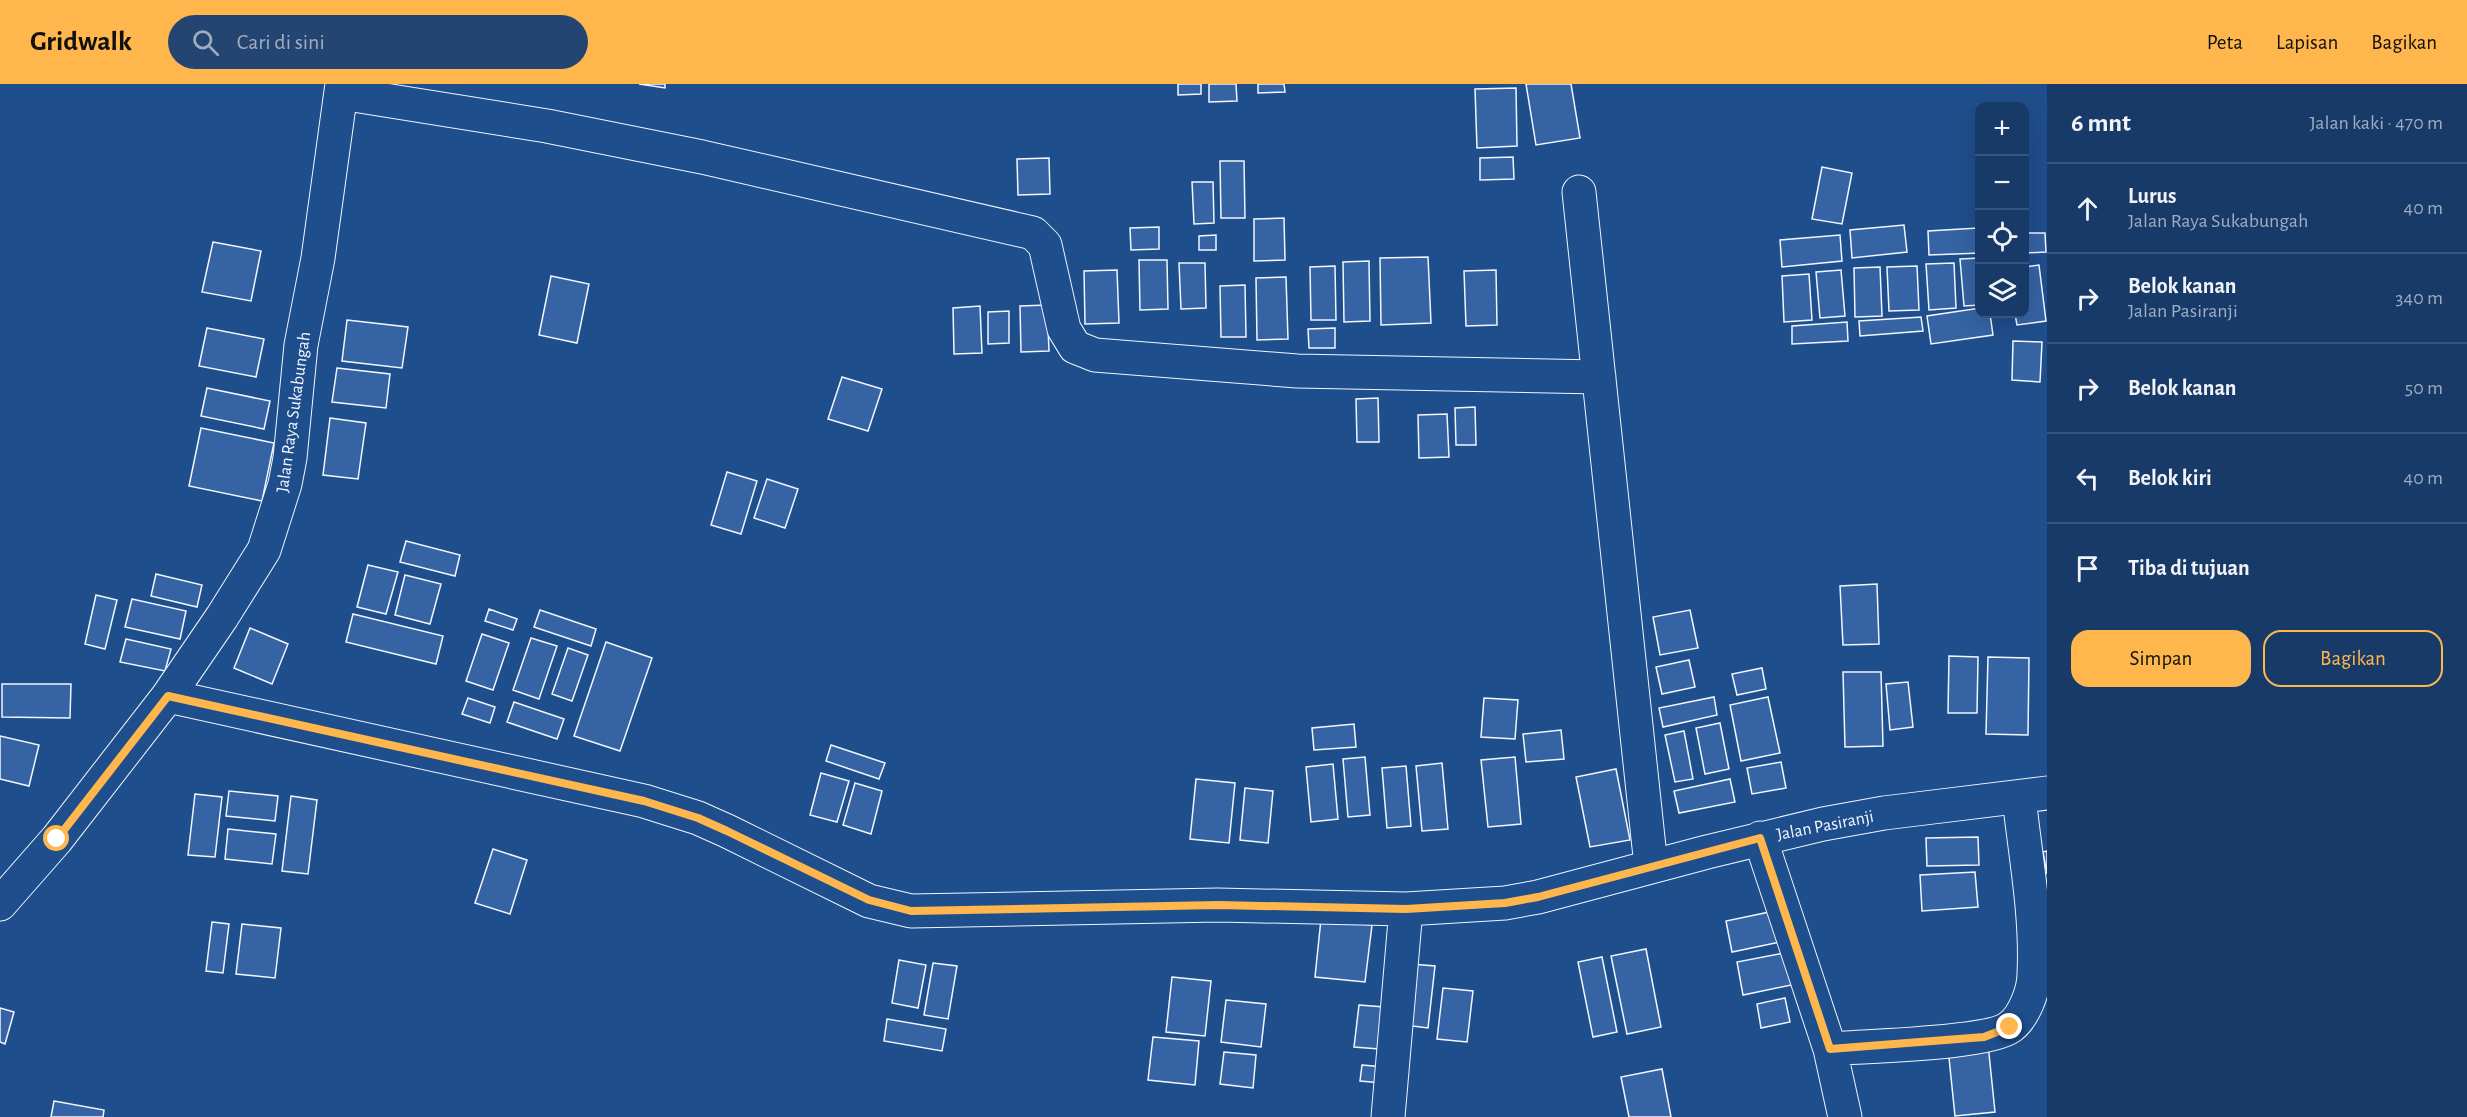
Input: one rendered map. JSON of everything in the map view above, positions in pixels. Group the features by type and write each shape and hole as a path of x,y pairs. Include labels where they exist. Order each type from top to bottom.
{"street":[{"path":"341,88 725,162 1033,233 1045,245 1064,329 1075,348 1095,355 1298,371 1599,377"},
{"name":"Jalan Raya Sukabungah","path":"0,904 57,839 168,696 264,550 274,523 290,458 301,345 318,258 341,88"},
{"path":"1579,192 1651,866"},
{"name":"Jalan Pasiranji","path":"168,696 644,801 698,818 869,900 911,911 1218,905 1406,909 1505,903 1823,824 1884,813 2033,795"},
{"path":"1830,1049 1984,1037 2010,1027 2023,1011 2034,976 2031,900 2033,795"},
{"path":"1760,838 1830,1049 1845,1117"},
{"path":"1388,1117 1406,909"}],"building":[{"path":"639,84 665,84 665,88"},
{"path":"1178,84 1201,84 1201,94 1178,95"},
{"path":"1209,84 1236,84 1237,101 1209,102"},
{"path":"1258,84 1284,84 1285,92 1258,93"},
{"path":"1526,84 1571,84 1580,138 1536,145"},
{"path":"1516,88 1517,146 1477,148 1475,89"},
{"path":"1513,157 1514,179 1480,180 1480,158"},
{"path":"1049,158 1050,194 1018,195 1017,159"},
{"path":"1220,161 1244,161 1245,218 1221,218"},
{"path":"1822,167 1852,173 1842,224 1812,219"},
{"path":"1192,182 1213,182 1214,223 1194,224"},
{"path":"1284,218 1285,260 1254,261 1254,219"},
{"path":"1904,225 1907,252 1852,258 1850,230"},
{"path":"1159,227 1159,249 1131,250 1130,228"},
{"path":"1975,228 1975,253 1929,255 1928,231"},
{"path":"2029,233 2045,233 2046,252 2029,253"},
{"path":"1216,235 1216,250 1199,250 1199,236"},
{"path":"1840,235 1842,261 1782,267 1780,240"},
{"path":"213,242 261,251 251,301 202,292"},
{"path":"1428,257 1431,323 1381,325 1380,258"},
{"path":"1975,258 1975,305 1964,306 1960,259"},
{"path":"1139,260 1167,260 1168,309 1140,310"},
{"path":"1369,261 1370,321 1344,322 1343,262"},
{"path":"1179,263 1205,263 1206,308 1181,309"},
{"path":"1954,263 1956,308 1929,310 1926,264"},
{"path":"2039,265 2046,321 2017,325 2016,318 2029,318 2029,266"},
{"path":"1335,266 1336,320 1311,320 1310,267"},
{"path":"1917,266 1919,310 1889,311 1887,267"},
{"path":"1880,267 1882,316 1855,317 1854,268"},
{"path":"1117,270 1119,323 1085,324 1084,271"},
{"path":"1496,270 1497,325 1466,326 1464,271"},
{"path":"1841,270 1845,316 1820,318 1816,272"},
{"path":"1809,274 1812,320 1784,322 1782,276"},
{"path":"551,276 589,284 577,343 539,335"},
{"path":"1286,277 1288,339 1257,340 1256,278"},
{"path":"1245,285 1246,337 1221,337 1220,286"},
{"path":"1047,305 1049,351 1021,352 1020,306"},
{"path":"980,306 982,353 954,354 953,308"},
{"path":"1975,309 1975,318 1991,318 1993,335 1931,344 1927,316"},
{"path":"1009,311 1009,343 988,344 988,312"},
{"path":"1921,317 1923,331 1860,336 1859,321"},
{"path":"347,320 408,327 402,368 342,361"},
{"path":"1847,322 1848,341 1792,344 1792,326"},
{"path":"207,328 264,339 256,377 199,366"},
{"path":"1335,328 1335,348 1309,348 1308,329"},
{"path":"2013,341 2042,342 2040,382 2012,380"},
{"path":"337,368 390,374 386,408 332,402"},
{"path":"842,377 882,389 868,431 828,419"},
{"path":"207,388 270,401 264,429 201,416"},
{"path":"1378,398 1379,442 1357,442 1356,399"},
{"path":"1475,407 1476,445 1456,445 1455,408"},
{"path":"1447,414 1449,457 1419,458 1418,415"},
{"path":"330,418 366,423 358,479 323,475"},
{"path":"201,428 274,443 262,501 189,486"},
{"path":"727,472 757,481 741,534 711,525"},
{"path":"767,479 798,489 785,528 754,518"},
{"path":"406,541 460,555 455,576 400,562"},
{"path":"368,565 398,572 386,614 357,607"},
{"path":"156,574 202,585 197,607 151,596"},
{"path":"405,575 441,584 430,624 395,615"},
{"path":"1877,584 1879,644 1843,645 1840,586"},
{"path":"96,595 117,600 105,649 85,644"},
{"path":"132,599 186,611 180,639 125,627"},
{"path":"489,609 517,619 513,630 485,621"},
{"path":"540,610 596,629 591,646 534,627"},
{"path":"1690,610 1698,648 1660,655 1653,617"},
{"path":"353,614 443,636 436,664 346,642"},
{"path":"250,628 288,644 272,684 234,668"},
{"path":"482,634 509,643 493,690 466,681"},
{"path":"531,638 557,646 539,699 513,690"},
{"path":"126,639 171,649 165,671 120,662"},
{"path":"606,642 652,658 620,751 574,736"},
{"path":"568,648 588,655 572,701 552,694"},
{"path":"1949,656 1978,657 1977,713 1948,713"},
{"path":"1988,657 2029,658 2028,735 1986,734"},
{"path":"1689,660 1695,687 1662,694 1656,667"},
{"path":"1762,668 1766,689 1737,695 1732,674"},
{"path":"1843,672 1881,672 1883,746 1845,747"},
{"path":"1908,682 1913,727 1890,730 1886,684"},
{"path":"2,684 71,684 70,718 2,717"},
{"path":"1714,697 1717,715 1663,727 1659,708"},
{"path":"1768,697 1780,753 1741,761 1730,705"},
{"path":"468,698 495,707 490,723 462,714"},
{"path":"1484,698 1518,700 1515,739 1481,737"},
{"path":"514,702 564,719 557,739 507,722"},
{"path":"1720,723 1729,769 1705,774 1696,728"},
{"path":"1354,724 1356,747 1314,750 1312,728"},
{"path":"1561,730 1564,759 1526,762 1523,734"},
{"path":"1684,731 1693,779 1675,782 1665,735"},
{"path":"0,736 39,745 29,786 0,779"},
{"path":"831,745 885,763 879,779 826,761"},
{"path":"1365,757 1370,815 1348,817 1343,759"},
{"path":"1515,757 1521,824 1488,827 1481,760"},
{"path":"1781,762 1786,788 1752,794 1747,768"},
{"path":"1442,763 1448,829 1422,831 1416,766"},
{"path":"1333,764 1338,819 1311,822 1306,767"},
{"path":"1406,766 1411,826 1387,828 1382,768"},
{"path":"1616,769 1630,840 1590,847 1576,777"},
{"path":"821,773 849,781 837,822 810,815"},
{"path":"1196,779 1235,783 1229,843 1190,839"},
{"path":"1730,779 1735,802 1679,813 1674,791"},
{"path":"855,783 882,791 871,834 843,825"},
{"path":"1245,788 1273,791 1268,843 1240,840"},
{"path":"229,791 278,796 275,821 226,816"},
{"path":"195,794 222,797 215,857 188,855"},
{"path":"291,796 317,800 308,874 282,871"},
{"path":"228,829 276,834 272,864 225,859"},
{"path":"1978,837 1979,865 1927,866 1926,838"},
{"path":"493,849 527,860 510,914 475,903"},
{"path":"2047,851 2047,874 2043,852"},
{"path":"1975,872 1978,907 1922,911 1920,875"},
{"path":"1779,910 1785,941 1732,952 1726,921"},
{"path":"1321,919 1372,925 1365,982 1315,977"},
{"path":"212,922 229,924 223,973 206,971"},
{"path":"242,924 281,928 275,978 236,974"},
{"path":"1646,949 1661,1027 1627,1034 1611,956"},
{"path":"1795,951 1801,983 1743,995 1737,962"},
{"path":"1602,957 1617,1032 1593,1037 1578,962"},
{"path":"899,960 926,965 918,1008 892,1003"},
{"path":"933,963 957,966 948,1019 924,1015"},
{"path":"1411,964 1435,966 1428,1028 1405,1025"},
{"path":"1172,977 1211,981 1205,1036 1166,1032"},
{"path":"1443,988 1473,991 1467,1042 1437,1039"},
{"path":"1785,998 1790,1022 1761,1028 1757,1004"},
{"path":"1226,1000 1266,1004 1261,1047 1221,1042"},
{"path":"1359,1005 1384,1007 1379,1049 1354,1047"},
{"path":"0,1008 14,1012 5,1044 0,1042"},
{"path":"887,1019 946,1029 942,1051 884,1041"},
{"path":"1153,1037 1199,1041 1195,1085 1148,1080"},
{"path":"1988,1044 1995,1112 1955,1116 1948,1048"},
{"path":"1224,1052 1256,1055 1253,1088 1220,1084"},
{"path":"1362,1065 1384,1067 1382,1083 1360,1081"},
{"path":"1662,1069 1671,1117 1629,1117 1621,1077"},
{"path":"54,1101 104,1110 103,1117 51,1117"}],"route":[{"path":"57,839 168,696 644,801 698,818 869,900 911,911 1218,905 1406,909 1505,903 1538,897 1760,838 1830,1049 1984,1037 2010,1027"}]}
